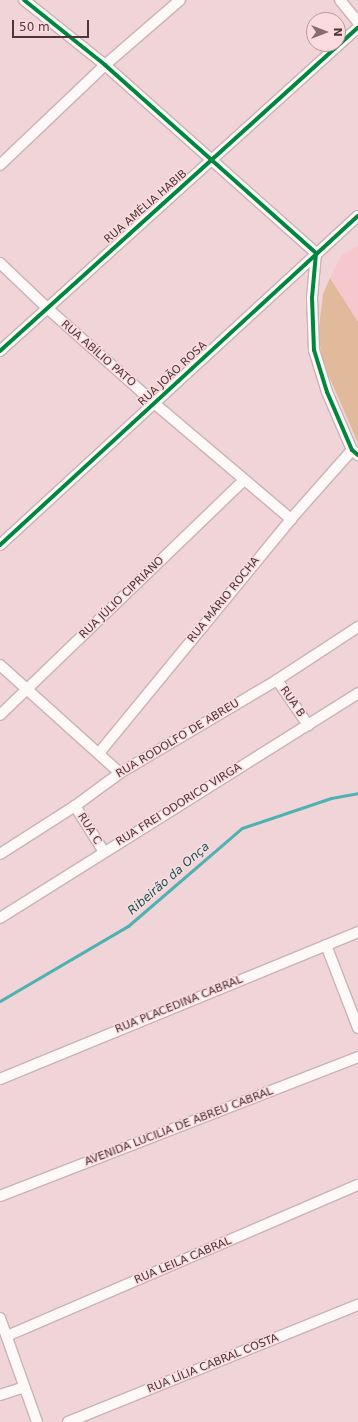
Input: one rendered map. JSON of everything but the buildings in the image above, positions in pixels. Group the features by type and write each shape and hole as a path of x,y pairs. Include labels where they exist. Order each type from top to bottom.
{"street":[{"path":"24,0 105,65 316,253 312,298 314,350 327,392 355,452"},
{"path":"0,165 105,65 180,0"},
{"path":"340,0 358,22"},
{"name":"RUA AMÉLIA HABIB","path":"0,351 46,307 213,161 358,28"},
{"name":"RUA JOÃO ROSA","path":"0,545 358,216"},
{"name":"RUA ABÍLIO PATO","path":"0,263 46,307 154,403 291,519"},
{"name":"RUA MÁRIO ROCHA","path":"99,753 291,519 355,452"},
{"name":"RUA JÚLIO CIPRIANO","path":"0,715 244,480"},
{"name":"RUA RODOLFO DE ABREU","path":"0,854 75,806 120,773 277,680 358,627"},
{"path":"0,665 120,773"},
{"name":"RUA B","path":"277,680 308,724"},
{"name":"RUA FREI ODORICO VIRGA","path":"0,918 358,693"},
{"name":"RUA C","path":"75,806 104,852"},
{"name":"RUA PLACEDINA CABRAL","path":"0,1079 358,932"},
{"path":"326,945 358,1028"},
{"name":"AVENIDA LUCILIA DE ABREU CABRAL","path":"0,1196 358,1058"},
{"name":"RUA LEILA CABRAL","path":"7,1336 358,1185"},
{"name":"RUA LÍLIA CABRAL COSTA","path":"68,1422 358,1306"},
{"path":"0,1318 37,1422"},
{"path":"0,1395 24,1387"}],"shaded area":[{"path":"358,246 358,322 330,278 342,255"},
{"path":"330,278 358,322 358,443 324,365 318,336 323,294"}],"waterway":[{"name":"Ribeirão da Onça","path":"0,1001 128,926 242,828 331,798 358,793"}],"cycle path":[{"path":"24,0 105,65 316,253 312,298 314,350 327,392 352,450 358,455"},
{"path":"0,351 358,28"},
{"path":"0,545 358,216"}]}
